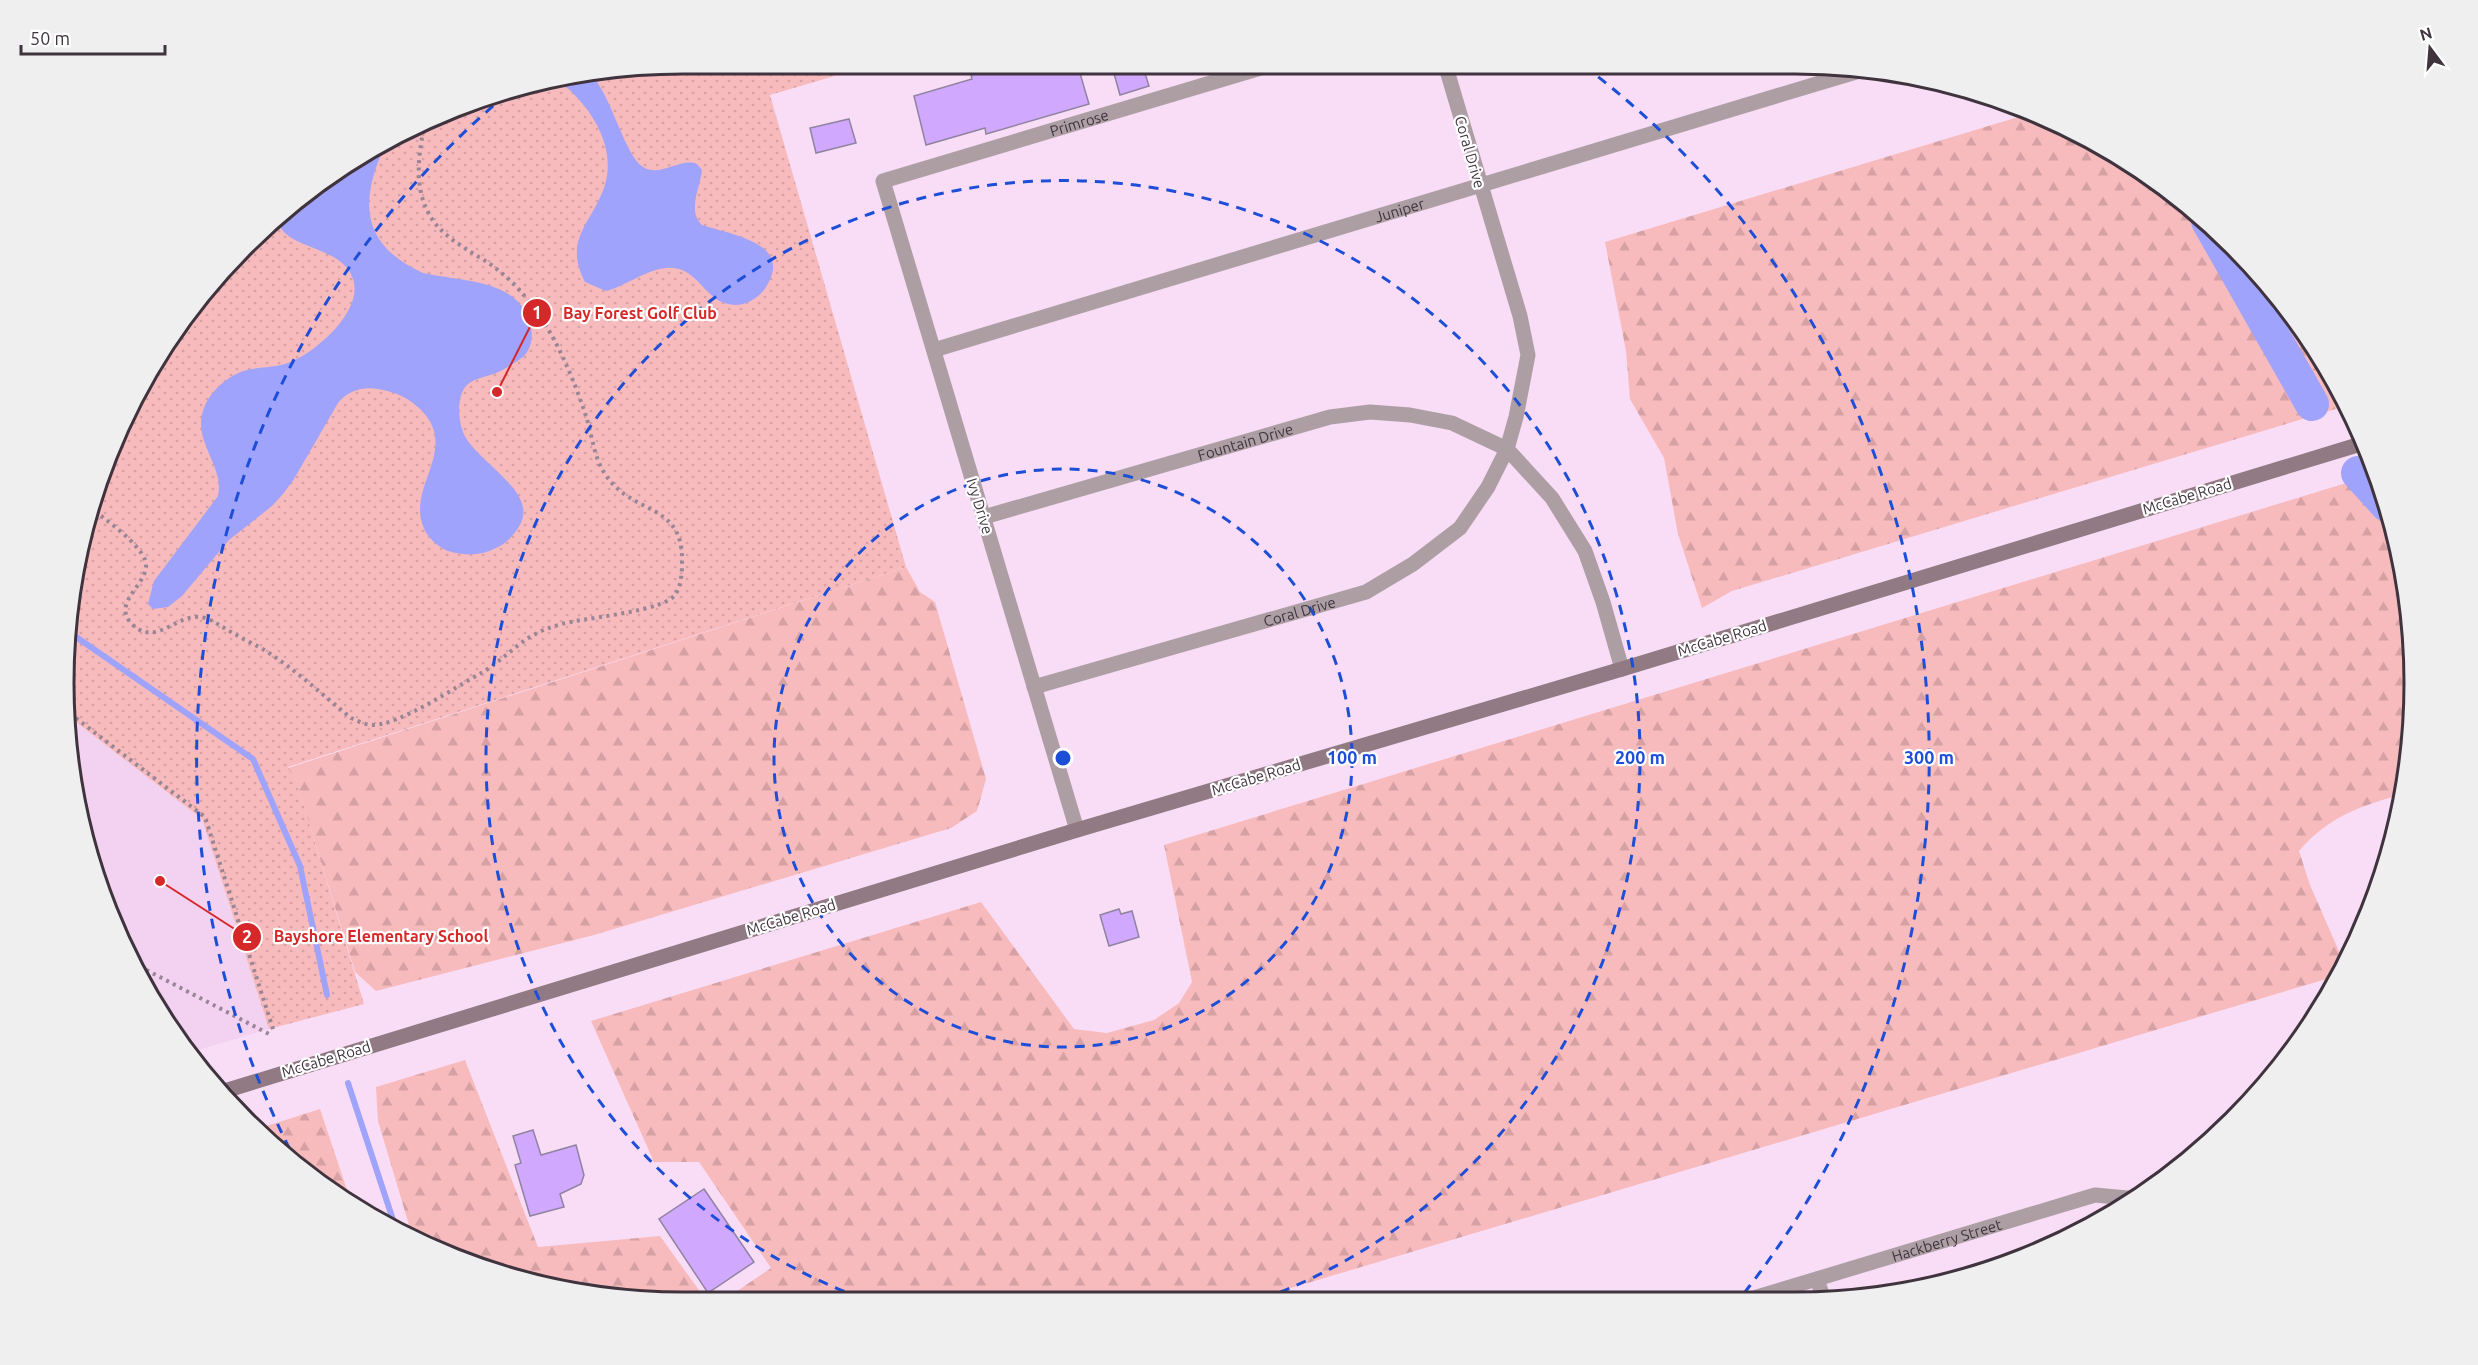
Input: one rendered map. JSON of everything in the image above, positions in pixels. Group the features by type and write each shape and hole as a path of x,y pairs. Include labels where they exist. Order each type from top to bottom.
{"street":[{"name":"Primrose","path":"883,181 1241,74"},
{"name":"Coral Drive","path":"1034,687 1366,592 1413,564 1460,528 1488,487 1507,449 1528,356 1520,316 1447,74"},
{"name":"Juniper","path":"934,350 1844,76"},
{"name":"Ivy Drive","path":"883,181 1077,830"},
{"name":"Fountain Drive","path":"984,517 1330,417 1370,412 1410,415 1452,423 1507,449"},
{"name":"McCabe Road","path":"230,1089 1077,830 1622,669 2356,445"},
{"path":"1507,449 1552,498 1585,551 1603,602 1622,669"},
{"name":"Hackberry Street","path":"1774,1292 2095,1195 2121,1197"},
{"path":"1818,1279 1821,1291"}],"path":[{"path":"97,514 131,542 144,557 146,572 126,604 127,616 131,623 143,632 150,633 159,632 190,617 201,617 213,621 270,653 351,718 367,724 386,723 421,706 487,669 524,640 547,629 575,621 636,610 667,601 674,596 681,581 682,558 675,526 663,516 634,502 605,475 578,396 551,336 528,300 503,274 447,235 429,214 420,187 418,170 424,131"},
{"path":"75,716 205,818 271,1033 145,969"}],"shaded area":[{"path":"75,721 202,819 269,1029 197,1050 176,1021 136,952 106,878 85,801"}],"green space":[{"path":"842,74 770,95 906,567 288,767 295,776 364,1004 269,1029 202,819 75,721 75,643 85,564 94,525 120,449 136,413 176,344 225,281 281,225 344,176 413,136 487,106 564,85 643,75"},
{"path":"2020,117 2065,136 2100,155 2166,199 2197,225 2226,252 2279,312 2302,344 2339,408 1732,591 1702,608 1678,534 1664,458 1630,399 1626,351 1605,242"},
{"path":"2356,480 2378,505 2384,525 2393,564 2403,643 2403,722 2399,762 2394,797 2359,808 2333,821 2321,829 2299,851 2310,885 2341,955 2327,979 1277,1292 736,1292 771,1268 699,1162 654,1162 591,1021 981,902 1074,1029 1107,1033 1154,1020 1179,1003 1192,982 1164,845"},
{"path":"906,567 920,592 935,602 986,779 977,811 951,828 594,935 376,991 355,972 295,777 288,768"},
{"path":"465,1060 538,1247 660,1236 700,1292 643,1290 564,1280 487,1259 410,1227 378,1121 376,1087"},
{"path":"320,1109 347,1191 312,1166 266,1126"}],"water":[{"path":"596,80 630,150 643,167 656,170 684,163 697,164 702,170 695,213 702,225 756,243 772,260 773,272 766,287 757,297 740,305 724,303 708,292 687,272 666,268 658,269 606,291 585,282 579,267 578,243 604,188 608,172 607,155 597,125 578,98 564,85"},
{"path":"382,153 372,180 369,199 370,216 376,233 386,248 401,261 423,273 488,285 516,300 525,312 531,328 532,336 528,350 523,357 510,366 467,385 461,394 459,412 462,429 468,441 515,490 522,503 523,517 510,538 490,551 460,554 448,551 434,542 427,534 421,518 424,486 434,455 435,439 431,424 419,408 402,396 376,389 358,390 348,394 338,403 294,479 272,506 229,540 182,596 168,607 153,609 148,604 154,581 218,496 217,474 202,431 201,420 207,401 223,382 237,374 288,363 311,350 335,329 351,304 354,291 353,279 341,262 294,239 280,226 312,199"}],"building":[{"path":"1080,74 1089,104 986,134 985,128 926,145 914,96 972,79 971,75"},
{"path":"1114,74 1145,74 1149,86 1120,95"},
{"path":"849,119 856,143 816,153 810,128"},
{"path":"1119,909 1121,914 1132,911 1139,937 1109,946 1100,915"},
{"path":"533,1130 541,1155 576,1145 584,1175 581,1184 560,1194 564,1207 530,1216 515,1165 521,1163 513,1136"},
{"path":"704,1189 754,1262 707,1292 659,1219"}],"waterway":[{"path":"2225,251 2312,404"},
{"path":"2358,473 2373,489"},
{"path":"76,637 253,759 300,866 327,995"},
{"path":"348,1083 392,1218"}],"place":[{"name":"Bay Forest Golf Club","path":"497,392"},
{"name":"Bayshore Elementary School","path":"160,881"}]}
